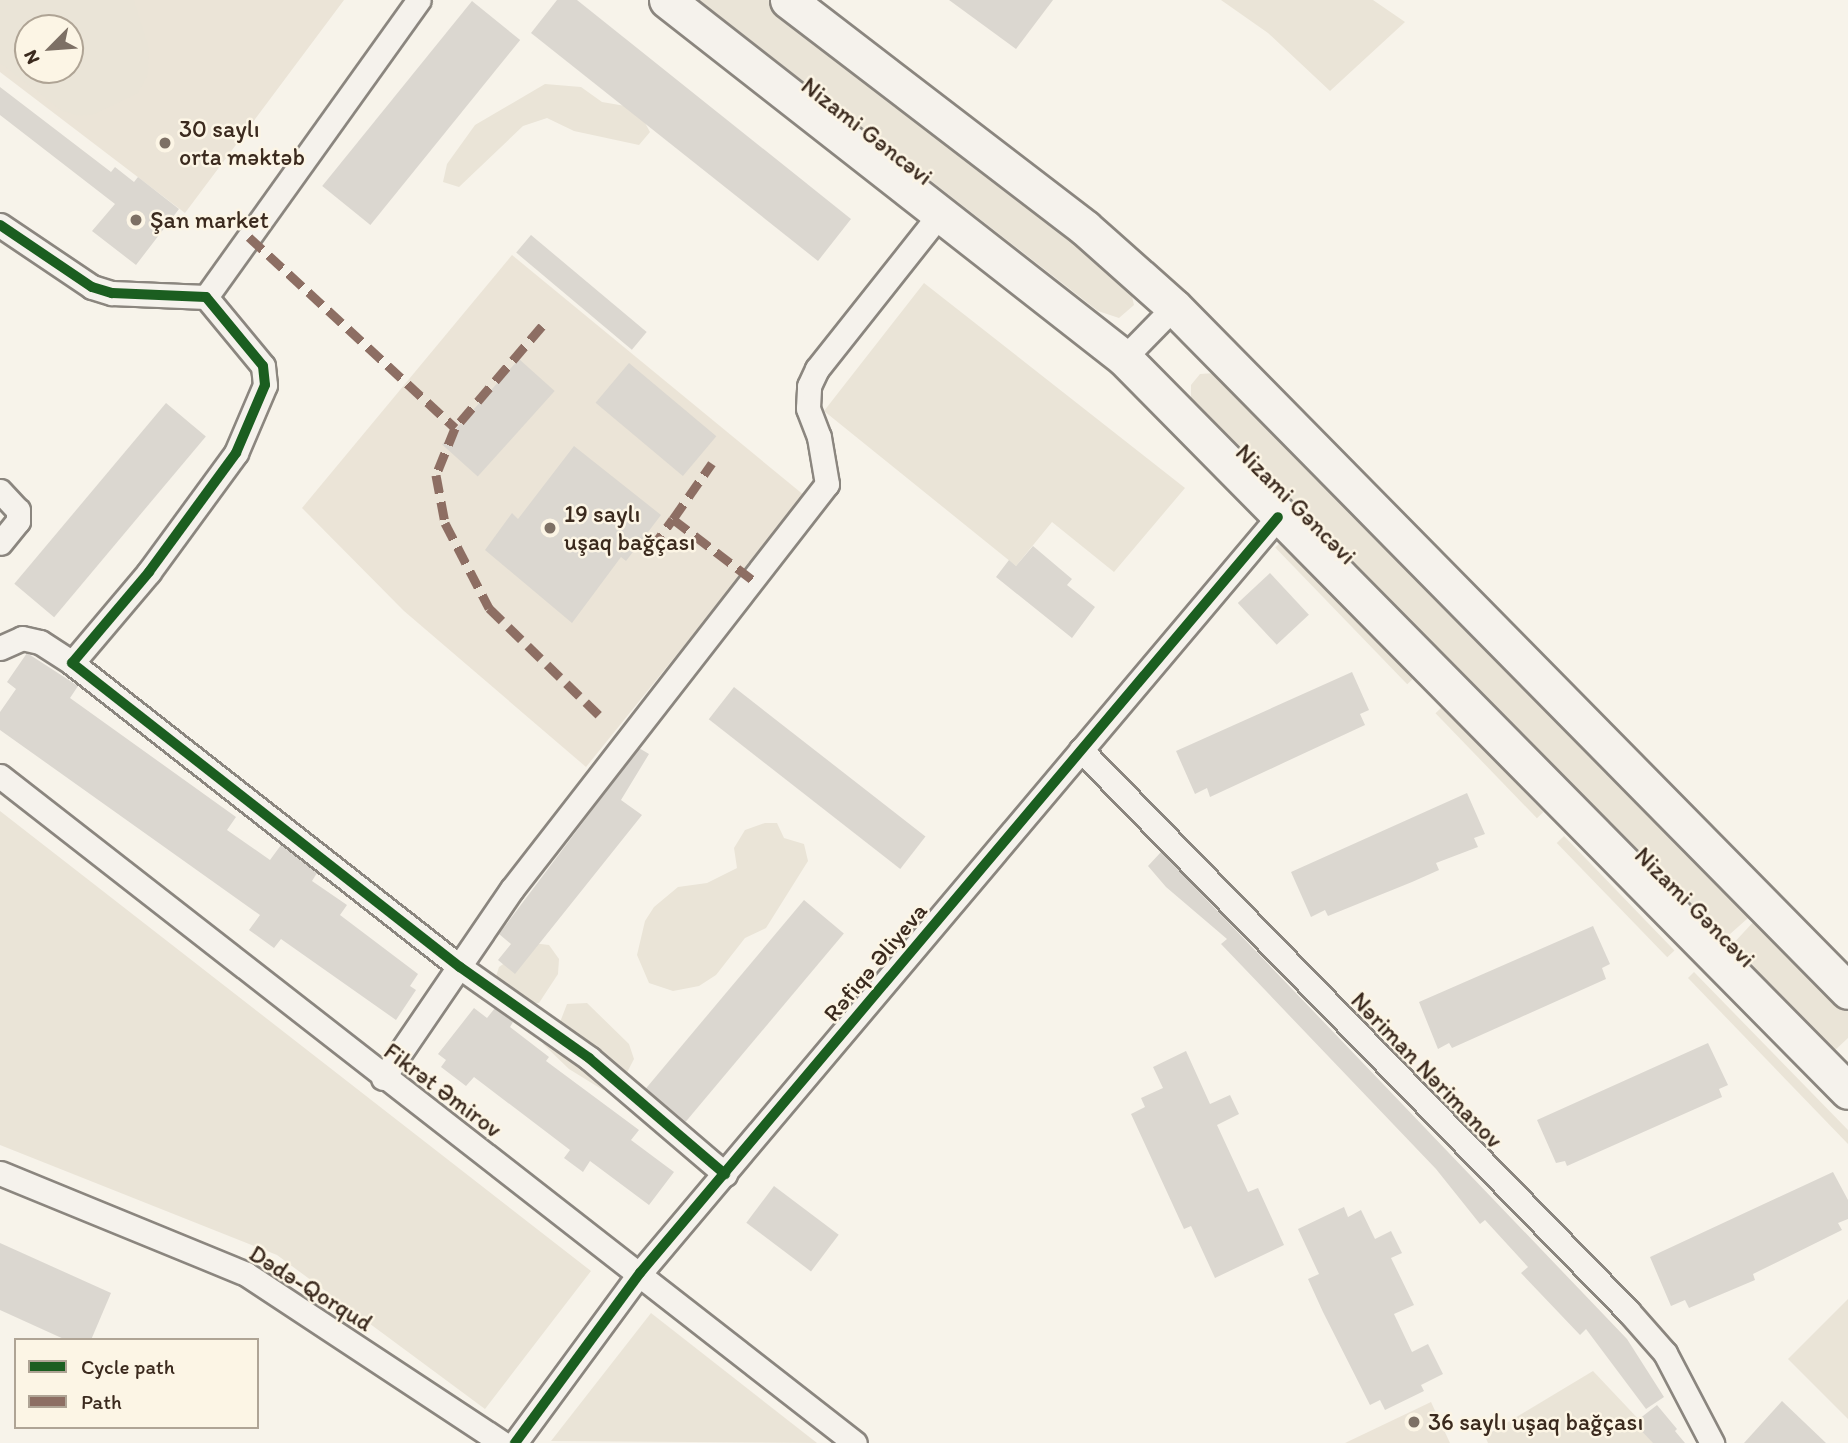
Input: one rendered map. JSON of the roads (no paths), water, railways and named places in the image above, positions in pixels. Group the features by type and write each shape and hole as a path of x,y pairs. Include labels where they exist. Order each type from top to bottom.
{"main road":[{"name":"Nizami Gəncəvi","path":"667,0 1124,358 1278,517 1848,1090"},
{"name":"Nizami Gəncəvi","path":"788,0 1085,228 1174,307 1848,991"}],"street":[{"path":"206,297 419,0"},
{"path":"383,1078 512,889 827,484 819,437 807,408 809,386 817,369 939,215"},
{"path":"0,225 92,287 112,293 206,297 263,366 265,385 256,412 236,453 149,572 72,663"},
{"path":"1124,358 1174,307"},
{"path":"0,492 18,510 18,521 0,543"},
{"name":"Rəfiqə Əliyeva","path":"515,1443 640,1272 1278,517"},
{"path":"3,640 22,638 40,642 72,663 460,967 589,1058 725,1174"},
{"name":"Nəriman Nərimanov","path":"1081,750 1637,1322 1665,1353 1712,1443"},
{"name":"Fikrət Əmirov","path":"0,776 383,1078 640,1272 855,1443"},
{"name":"Dədə-Qorqud","path":"0,1172 246,1274 502,1443"}],"place":[{"name":"30 saylı orta məktəb","path":"165,143"},
{"name":"Şan market","path":"136,220"},
{"name":"19 saylı uşaq bağçası","path":"550,528"},
{"name":"36 saylı uşaq bağçası","path":"1414,1422"}]}
